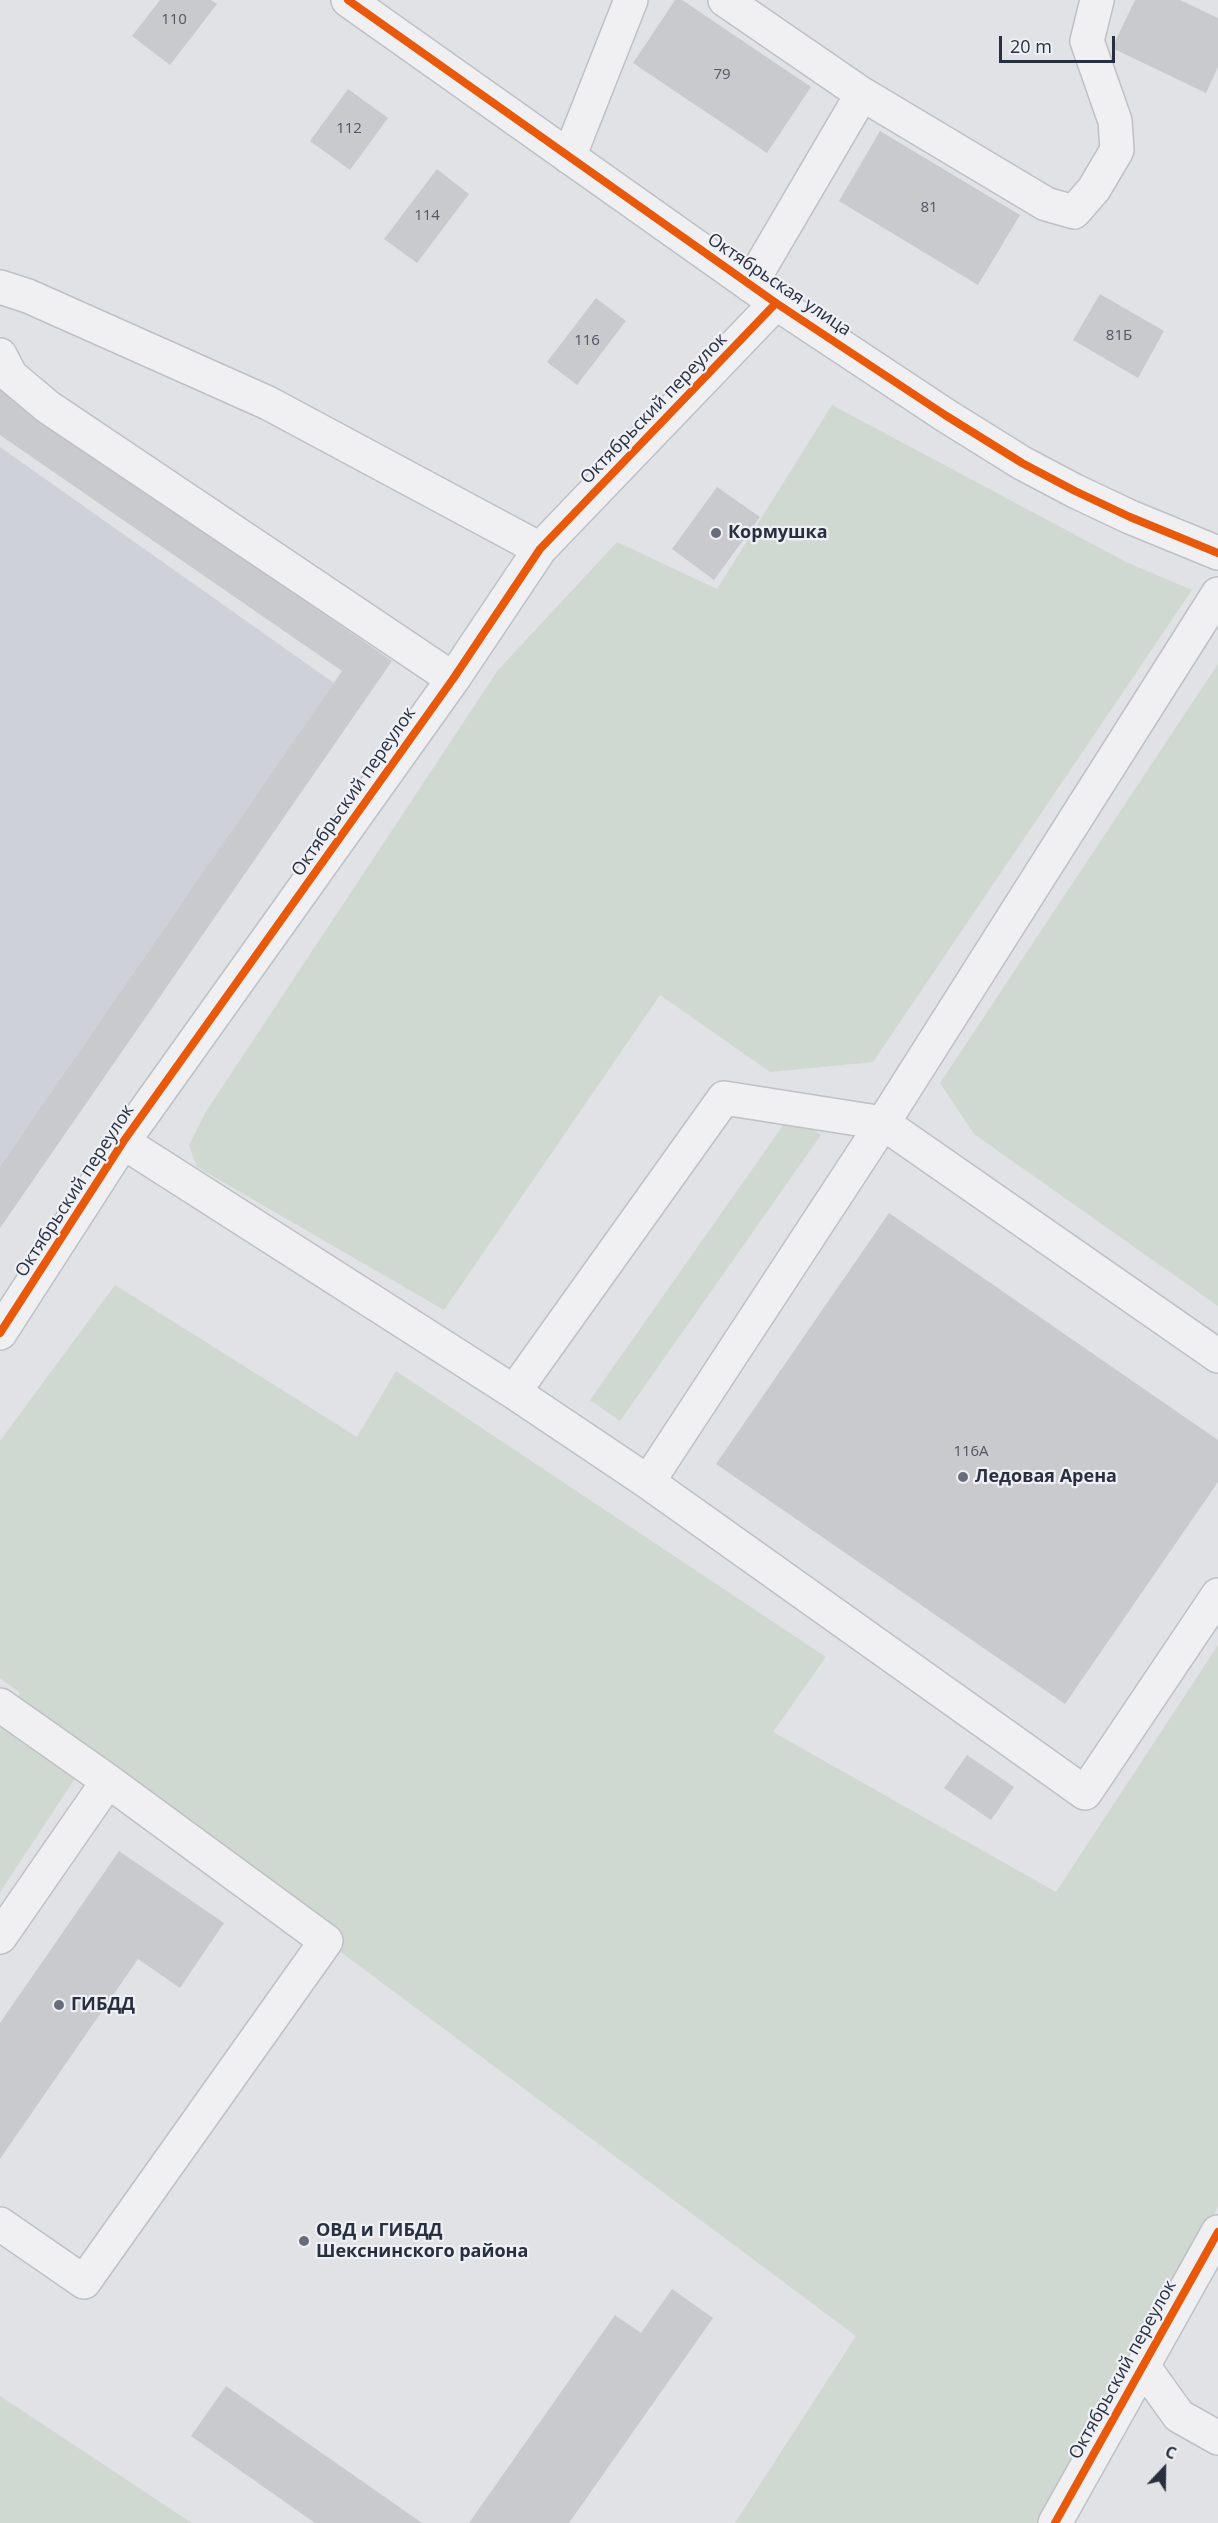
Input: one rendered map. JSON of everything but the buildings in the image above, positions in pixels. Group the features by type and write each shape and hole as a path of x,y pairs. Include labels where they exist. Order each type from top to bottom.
{"street":[{"name":"Октябрьская улица","path":"348,0 763,294 1022,463 1130,517 1218,553"},
{"path":"569,157 631,0"},
{"path":"725,0 862,94 1046,204 1074,212 1094,189 1117,150 1115,121 1087,41 1096,0"},
{"name":"Октябрьский переулок","path":"0,1334 123,1142 453,679 540,549 763,294 862,94"},
{"path":"0,288 28,296 268,403 540,549"},
{"path":"0,355 11,376 48,407 453,679"},
{"path":"648,1482 883,1123 1218,594"},
{"path":"514,1392 724,1098 883,1123 1218,1356"},
{"path":"123,1142 514,1392 648,1482 1085,1793 1218,1595"},
{"path":"0,1706 108,1781 326,1941 84,2282 0,2224"},
{"path":"0,1937 108,1781"},
{"name":"Октябрьский переулок","path":"1054,2523 1218,2232"},
{"path":"1143,2366 1179,2416 1218,2438"}],"shaded area":[{"path":"832,405 1126,562 1192,590 873,1062 770,1072 660,995 444,1310 197,1167 189,1145 205,1113 498,670 617,542 717,589"},
{"path":"0,447 334,683 0,1166"},
{"path":"1218,664 1218,1306 974,1134 940,1083"},
{"path":"791,1114 821,1135 620,1421 590,1400"},
{"path":"115,1285 357,1437 396,1371 826,1657 773,1732 1056,1892 1218,1645 1218,2207 1127,2375 1071,2523 735,2523 856,2336 86,1762 0,1892 0,1723 20,1693 0,1678 0,1441"},
{"path":"0,2396 192,2523 0,2523"}],"cycle path":[{"path":"348,0 776,303 945,415 1022,463 1075,491 1130,517 1218,553"},
{"path":"0,1333 123,1142 453,679 540,549 776,303"},
{"path":"1055,2523 1218,2232"}],"place":[{"name":"Кормушка","path":"716,533"},
{"name":"Ледовая Арена","path":"963,1477"},
{"name":"ГИБДД","path":"59,2005"},
{"name":"ОВД и ГИБДД Шекснинского района","path":"304,2241"}]}
